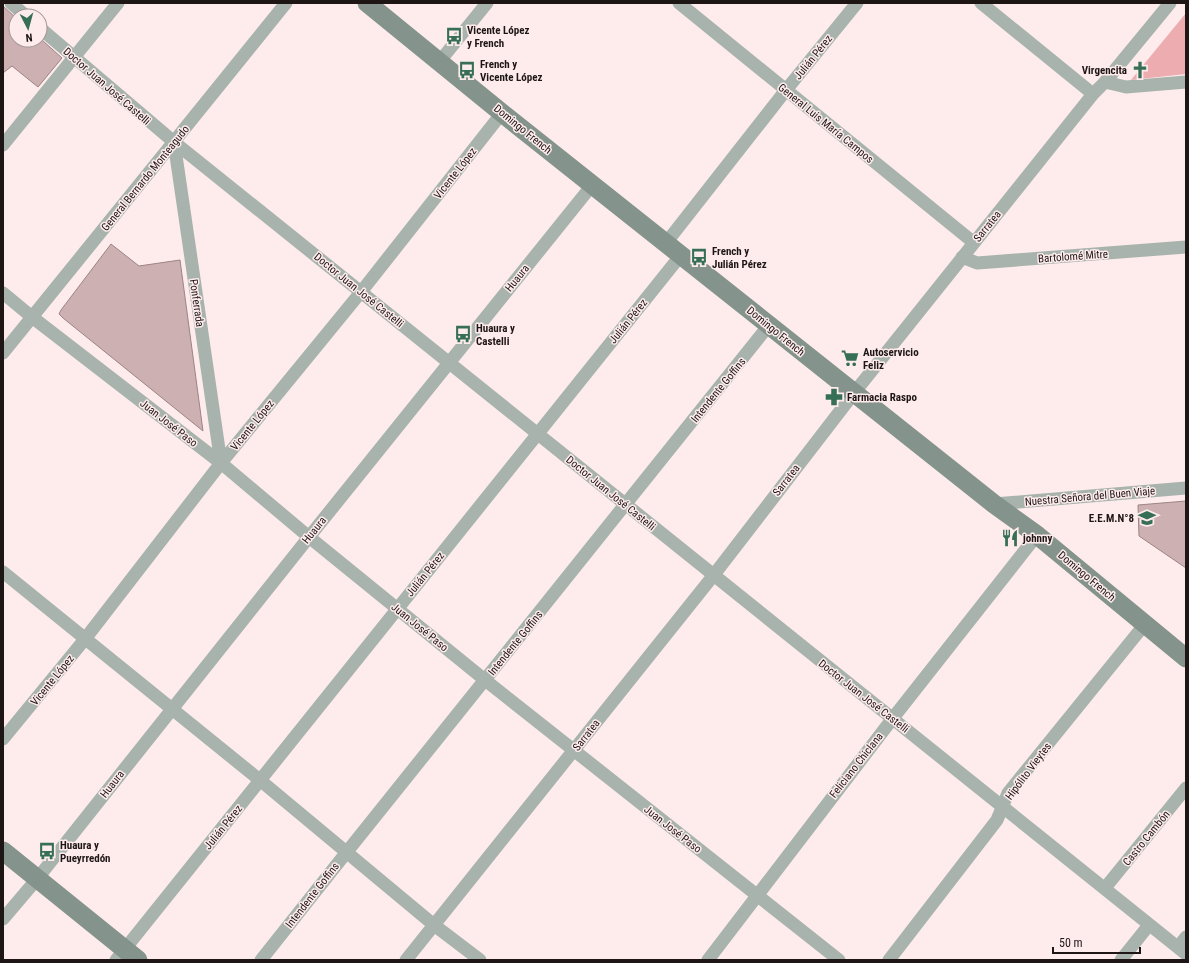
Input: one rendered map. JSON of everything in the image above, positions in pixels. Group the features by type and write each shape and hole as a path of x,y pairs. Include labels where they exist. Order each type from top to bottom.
{"street":[{"path":"3,145 118,3"},
{"name":"General Bernardo Monteagudo","path":"3,353 286,3"},
{"name":"Domingo French","path":"367,3 502,113 854,393 994,504 1037,535 1186,658"},
{"path":"440,61 487,3"},
{"name":"General Luis María Campos","path":"679,3 973,242"},
{"name":"Julián Pérez","path":"666,243 786,90 857,3"},
{"path":"980,3 1093,94"},
{"name":"Sarratea","path":"406,960 713,576 973,242 1093,94 1105,82 1170,3"},
{"name":"Doctor Juan José Castelli","path":"48,35 174,142 538,433 713,576 893,718 1002,807 1106,888 1182,951"},
{"path":"1105,82 1126,86 1186,82"},
{"name":"Vicente López","path":"3,740 85,639 221,463 361,292 502,113"},
{"name":"Ponferrada","path":"174,142 221,463"},
{"name":"Huaura","path":"3,919 37,879 308,537 593,184"},
{"name":"Bartolomé Mitre","path":"962,257 972,263 977,263 1186,247"},
{"name":"Julián Pérez","path":"127,956 261,781 397,608 681,255"},
{"name":"Juan José Paso","path":"3,293 221,463 308,537 485,680 839,960"},
{"name":"Intendente Goffins","path":"261,960 769,325"},
{"name":"Nuestra Señora del Buen Viaje","path":"994,504 1186,488"},
{"name":"Feliciano Chiclana","path":"708,960 893,718 1037,535"},
{"path":"3,572 261,781 434,925 480,960"},
{"name":"Hipólito Vieytes","path":"889,960 997,820 1008,793 1144,624"},
{"name":"Castro Cambón","path":"1106,888 1186,788"},
{"path":"3,851 127,956"},
{"path":"1121,960 1149,925"},
{"path":"1182,951 1186,937"}],"shaded area":[{"path":"1186,13 1186,74 1131,80"}],"building":[{"path":"3,6 8,11 8,48 48,48 48,45 62,58 38,87 12,66 3,73"},
{"path":"111,244 139,266 180,260 203,431 59,314"},
{"path":"1186,501 1186,568 1139,536 1138,505"}],"place":[{"name":"Vicente López y French","path":"454,36"},
{"name":"French y Vicente López","path":"467,70"},
{"name":"Virgencita","path":"1140,70"},
{"name":"French y Julián Pérez","path":"699,257"},
{"name":"Huaura y Castelli","path":"463,334"},
{"name":"Autoservicio Feliz","path":"850,358"},
{"name":"Farmacia Raspo","path":"834,397"},
{"name":"E.E.M.N°8","path":"1147,518"},
{"name":"johnny","path":"1010,538"},
{"name":"Huaura y Pueyrredón","path":"47,851"}]}
